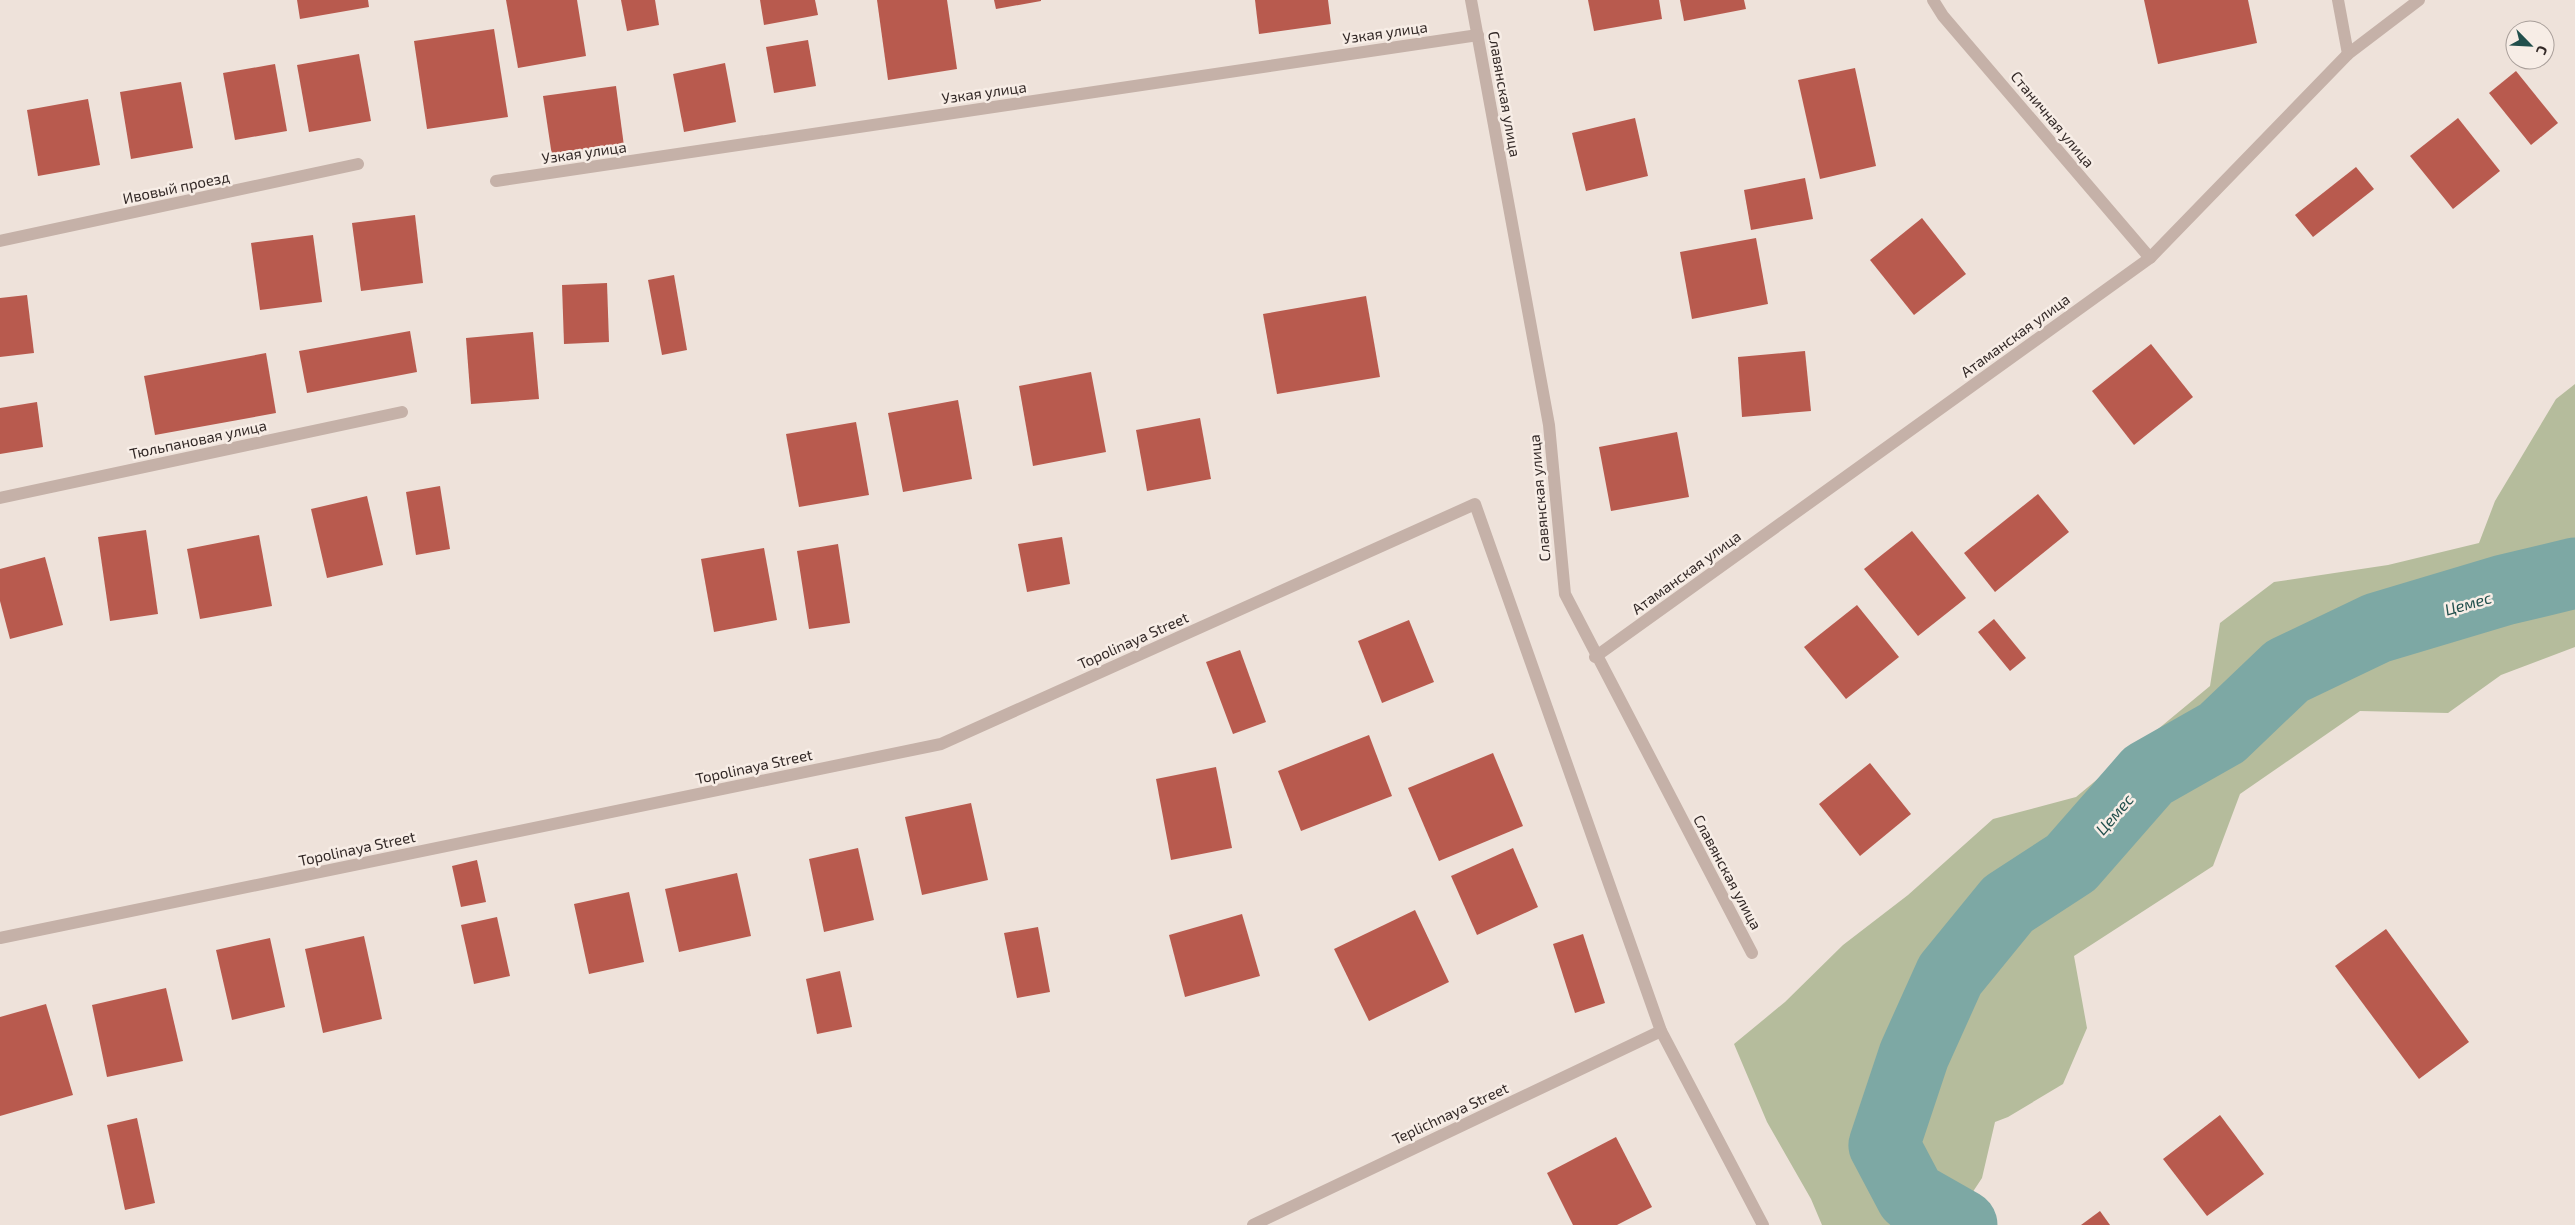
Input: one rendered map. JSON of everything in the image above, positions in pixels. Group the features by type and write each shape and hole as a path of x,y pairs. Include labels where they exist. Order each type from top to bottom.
{"street":[{"name":"Славянская улица","path":"1471,0 1549,425 1565,594 1596,657 1752,953"},
{"name":"Станичная улица","path":"1933,0 1943,16 2150,258"},
{"path":"2338,0 2348,54"},
{"name":"Атаманская улица","path":"1596,657 2150,258 2348,54 2419,0"},
{"name":"Узкая улица","path":"496,181 1478,35"},
{"name":"Ивовый проезд","path":"0,241 358,164"},
{"name":"Тюльпановая улица","path":"0,498 402,412"},
{"name":"Topolinaya Street","path":"0,938 941,744 1475,504 1661,1031"},
{"path":"1661,1031 1763,1225"},
{"name":"Teplichnaya Street","path":"1253,1225 1661,1031"}],"green space":[{"path":"2575,384 2575,647 2501,675 2448,713 2360,711 2240,794 2213,866 2074,956 2087,1028 2063,1084 2008,1117 1995,1122 1982,1178 1951,1225 1822,1225 1811,1199 1767,1122 1734,1044 1785,1002 1843,945 1908,895 1993,819 2076,797 2210,686 2220,623 2274,582 2388,565 2479,543 2495,501 2556,399"}],"building":[{"path":"297,0 368,0 369,7 300,19"},
{"path":"506,0 577,0 586,56 518,68"},
{"path":"621,0 655,0 659,25 627,31"},
{"path":"760,0 815,0 818,15 764,25"},
{"path":"877,0 947,0 957,69 888,80"},
{"path":"994,0 1041,0 1041,1 996,9"},
{"path":"1255,0 1328,0 1331,24 1259,34"},
{"path":"1588,0 1659,0 1662,19 1594,31"},
{"path":"1680,0 1744,0 1746,9 1684,21"},
{"path":"2144,0 2248,0 2257,43 2158,64"},
{"path":"494,29 508,117 427,129 414,41"},
{"path":"808,40 816,86 774,93 766,47"},
{"path":"359,54 371,121 309,132 297,65"},
{"path":"725,63 736,122 684,132 673,74"},
{"path":"275,64 287,131 235,140 223,73"},
{"path":"1855,68 1876,166 1820,179 1798,80"},
{"path":"2516,71 2558,123 2531,145 2489,93"},
{"path":"181,82 193,148 131,159 120,92"},
{"path":"616,86 624,146 552,156 543,96"},
{"path":"88,99 100,165 38,176 27,110"},
{"path":"1635,118 1648,176 1586,191 1572,133"},
{"path":"2458,118 2500,171 2453,209 2410,156"},
{"path":"2356,167 2374,189 2313,237 2295,215"},
{"path":"1805,178 1813,219 1751,230 1744,190"},
{"path":"415,215 423,283 361,291 352,223"},
{"path":"1922,218 1966,274 1914,315 1870,260"},
{"path":"313,235 322,302 260,310 251,243"},
{"path":"1756,238 1768,304 1692,319 1680,252"},
{"path":"674,275 687,350 662,355 648,280"},
{"path":"607,283 609,342 564,344 562,285"},
{"path":"27,295 34,353 0,357 0,298"},
{"path":"1366,296 1380,377 1277,394 1263,314"},
{"path":"410,331 417,372 307,393 299,351"},
{"path":"533,332 539,399 471,404 466,338"},
{"path":"2151,344 2193,397 2134,445 2092,391"},
{"path":"1805,351 1811,411 1742,417 1738,357"},
{"path":"266,353 276,413 155,435 144,376"},
{"path":"1091,372 1106,452 1033,466 1019,386"},
{"path":"958,400 972,479 903,492 888,413"},
{"path":"37,402 43,447 0,454 0,408"},
{"path":"1200,418 1211,479 1147,491 1136,430"},
{"path":"856,422 869,495 799,507 786,434"},
{"path":"1677,432 1689,497 1611,511 1599,447"},
{"path":"440,486 450,549 416,555 406,492"},
{"path":"2038,494 2069,532 1995,592 1964,553"},
{"path":"367,496 383,565 327,578 311,509"},
{"path":"146,530 158,614 110,621 98,537"},
{"path":"1912,531 1966,598 1918,636 1864,569"},
{"path":"259,535 272,606 200,619 187,549"},
{"path":"1062,537 1070,584 1027,592 1018,544"},
{"path":"838,544 850,623 809,629 797,551"},
{"path":"764,548 777,620 714,632 701,559"},
{"path":"45,557 63,625 10,639 0,601 0,569"},
{"path":"1857,605 1899,657 1846,699 1804,647"},
{"path":"1994,619 2026,658 2010,671 1978,632"},
{"path":"1409,620 1434,682 1382,703 1358,641"},
{"path":"1240,650 1266,722 1233,734 1206,662"},
{"path":"1369,735 1392,796 1301,831 1278,771"},
{"path":"1493,753 1523,826 1439,861 1408,788"},
{"path":"1870,763 1911,814 1860,856 1819,804"},
{"path":"1216,767 1232,848 1171,860 1156,779"},
{"path":"971,803 988,880 922,895 905,817"},
{"path":"858,848 874,920 824,932 809,859"},
{"path":"1513,848 1538,907 1477,935 1451,876"},
{"path":"477,860 486,902 461,907 452,866"},
{"path":"737,873 751,936 679,952 665,889"},
{"path":"629,892 644,962 589,974 574,904"},
{"path":"1415,910 1449,982 1369,1021 1334,949"},
{"path":"1242,914 1260,976 1185,997 1169,935"},
{"path":"497,917 510,976 474,984 461,925"},
{"path":"1038,927 1050,992 1017,998 1004,933"},
{"path":"2386,929 2469,1042 2419,1079 2335,966"},
{"path":"1583,934 1605,1003 1575,1013 1553,944"},
{"path":"364,936 382,1019 323,1033 305,949"},
{"path":"270,938 285,1007 232,1020 216,950"},
{"path":"840,971 852,1027 817,1034 806,979"},
{"path":"166,988 183,1061 107,1077 92,1005"},
{"path":"46,1004 73,1095 0,1116 0,1017"},
{"path":"2220,1115 2264,1174 2207,1216 2163,1159"},
{"path":"137,1118 155,1203 125,1210 107,1125"},
{"path":"1616,1137 1652,1207 1617,1225 1573,1225 1547,1173"},
{"path":"2100,1211 2110,1225 2081,1225"}],"waterway":[{"name":"Цемес","path":"1962,1225 1911,1196 1884,1145 1914,1055 1950,975 2008,904 2071,863 2148,775 2222,733 2287,671 2377,628 2504,590 2575,573"}]}
